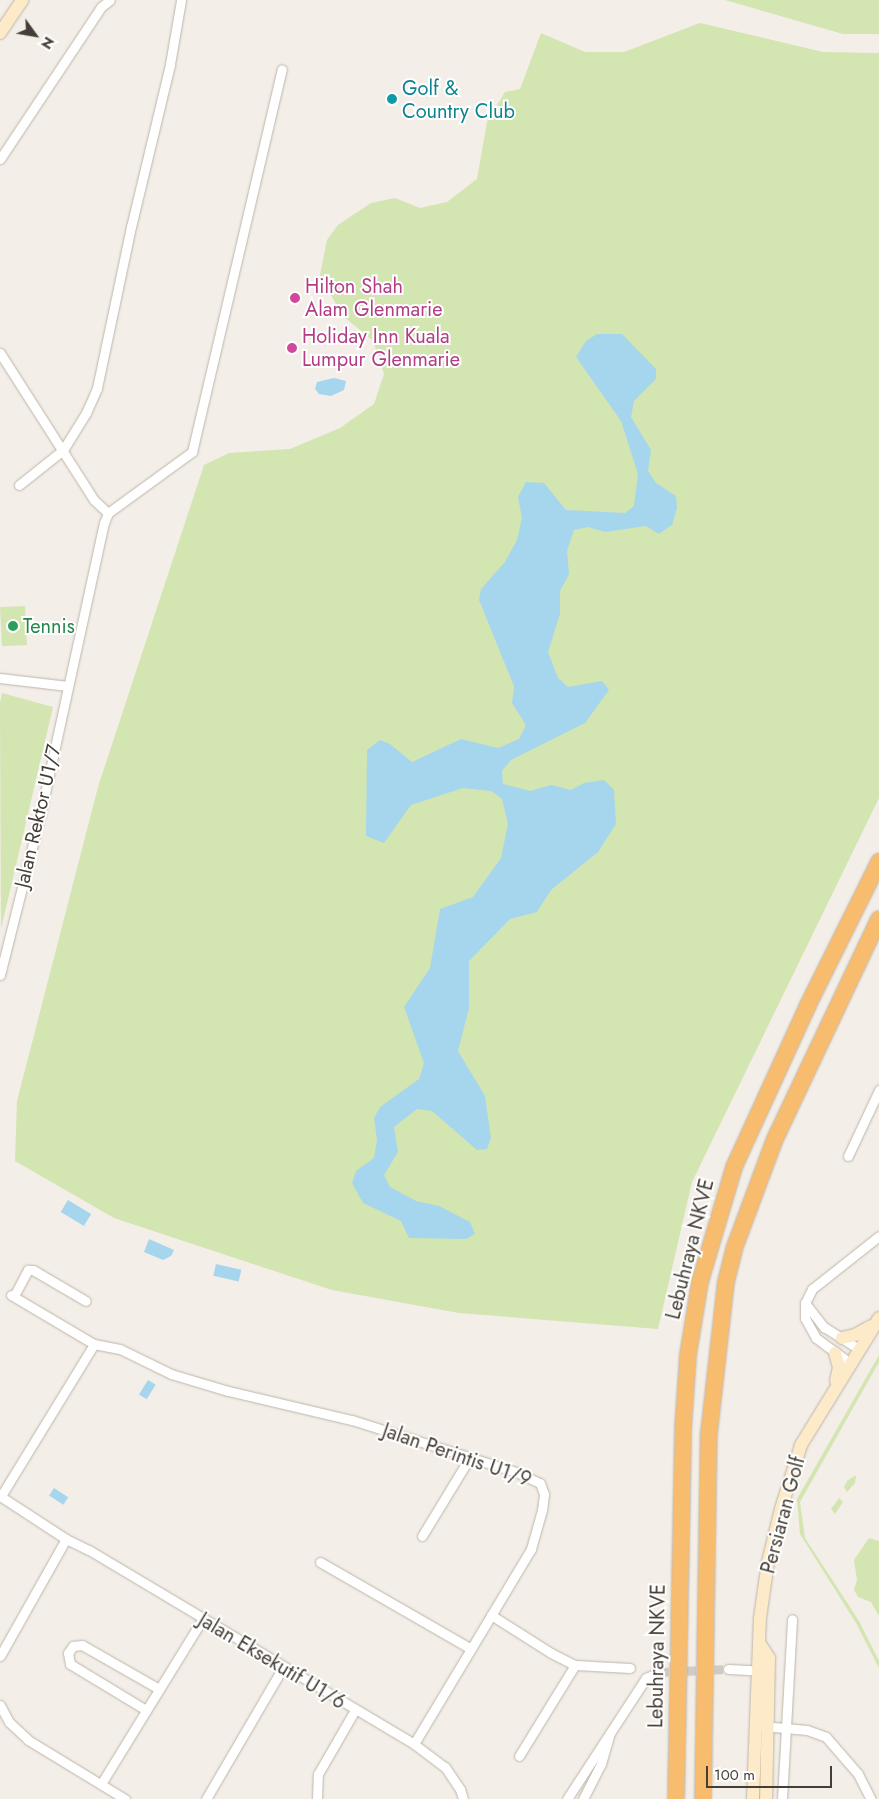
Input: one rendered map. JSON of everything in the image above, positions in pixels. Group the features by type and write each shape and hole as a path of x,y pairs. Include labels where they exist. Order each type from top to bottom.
{"highway":[{"name":"Lebuhraya NKVE","path":"676,1799 683,1430 688,1355 700,1282 734,1167 808,1005 879,862"},
{"path":"703,1799 709,1433 726,1282 734,1249 775,1138 879,919"}],"street":[{"path":"0,33 22,0"},
{"path":"0,159 101,7 110,0"},
{"path":"19,485 63,450 86,413 97,388 170,64 181,0"},
{"path":"0,353 94,500 108,514 192,452 282,69"},
{"name":"Jalan Rektor U1/7","path":"0,975 2,954 40,816 108,514"},
{"path":"0,678 68,686"},
{"path":"848,1156 879,1090"},
{"path":"850,1363 816,1338 805,1318 805,1303 812,1289 879,1236"},
{"name":"Jalan Perintis U1/9","path":"86,1301 33,1270 28,1270 13,1295 94,1344 120,1349 171,1374 352,1420 534,1479 544,1494 531,1549 414,1744"},
{"path":"805,1303 824,1326 859,1348"},
{"path":"842,1338 863,1332 878,1319"},
{"name":"Persiaran Golf","path":"753,1799 755,1726 763,1671 769,1658 760,1644 760,1618 768,1562 793,1466 801,1445 878,1319"},
{"path":"816,1338 824,1326"},
{"path":"0,1496 94,1344"},
{"path":"828,1400 838,1372 835,1353"},
{"path":"422,1536 470,1457"},
{"name":"Jalan Eksekutif U1/6","path":"0,1496 66,1539 89,1550 202,1620 414,1744 445,1767 460,1789 462,1799"},
{"path":"0,1656 66,1539"},
{"path":"320,1562 471,1649"},
{"path":"491,1615 551,1653 575,1664 630,1668"},
{"path":"782,1799 792,1619"},
{"path":"101,1784 202,1620"},
{"path":"146,1710 70,1664 70,1650 72,1646 82,1644 159,1689"},
{"path":"518,1756 575,1664"},
{"path":"206,1799 283,1667"},
{"path":"728,1669 763,1671"},
{"name":"Persiaran Golf","path":"763,1671 768,1726 766,1799"},
{"path":"567,1799 611,1727 646,1678 660,1672"},
{"path":"0,1705 9,1722 28,1740 125,1799"},
{"path":"317,1799 318,1774 354,1710"},
{"path":"755,1726 786,1727 818,1733 836,1744 858,1774 871,1799"},
{"path":"583,1799 608,1747 611,1727"}],"green space":[{"path":"725,0 879,0 879,34 843,34"},
{"path":"700,23 823,52 879,53 879,798 692,1182 658,1329 459,1313 332,1290 114,1218 15,1161 17,1101 98,787 204,465 229,453 290,449 340,428 374,404 384,374 373,341 342,315 320,275 327,240 338,225 371,203 395,198 420,208 447,202 477,179 487,122 505,92 520,89 541,33 585,52 624,52"},
{"name":"Tennis","path":"25,606 27,645 2,646 0,607"},
{"path":"2,693 53,707 1,929 0,703"},
{"path":"879,1355 879,1362 800,1502 805,1538 859,1621 879,1661 879,1668 856,1623 800,1534 797,1499"},
{"path":"856,1475 855,1483 847,1492 844,1487 847,1481"},
{"path":"839,1498 843,1502 835,1514 831,1509"},
{"path":"869,1538 879,1541 879,1616 871,1602 858,1597 854,1590 857,1580 854,1560"}],"water":[{"path":"597,334 622,334 656,369 656,379 634,401 631,417 651,450 648,471 656,483 676,496 677,508 672,525 659,534 646,526 605,532 588,527 574,530 567,551 569,574 560,591 560,614 548,652 558,678 568,687 602,681 609,690 585,723 511,760 502,771 503,784 530,791 551,785 571,790 584,783 604,780 614,790 616,824 598,852 551,890 537,912 510,919 469,961 469,1008 458,1051 485,1096 491,1138 487,1149 477,1150 432,1111 417,1109 394,1127 398,1152 384,1175 390,1187 416,1201 439,1206 470,1222 475,1234 466,1239 409,1238 401,1221 363,1203 352,1183 356,1171 374,1158 377,1140 374,1118 380,1107 419,1079 424,1063 404,1007 430,968 440,909 473,897 501,858 508,824 502,799 491,791 463,788 411,805 384,843 366,836 367,750 380,740 390,744 412,762 461,739 498,748 519,739 526,725 512,703 514,686 479,600 481,589 505,562 517,540 522,518 518,497 526,482 544,483 566,510 625,513 634,506 638,474 621,421 576,357 586,341"},
{"path":"334,378 346,381 344,390 331,396 319,394 315,389 317,382"},
{"path":"68,1200 91,1214 84,1226 61,1212"},
{"path":"149,1239 174,1250 171,1256 163,1260 144,1252"},
{"path":"216,1264 241,1270 239,1282 213,1276"},
{"path":"148,1380 156,1385 147,1399 139,1394"},
{"path":"54,1488 68,1497 63,1505 49,1496"}],"tunnel":[{"path":"660,1672 728,1669"}],"place":[{"name":"Golf & Country Club","path":"392,99"},
{"name":"Hilton Shah Alam Glenmarie","path":"295,298"},
{"name":"Holiday Inn Kuala Lumpur Glenmarie","path":"292,348"},
{"name":"Tennis","path":"13,626"}]}
